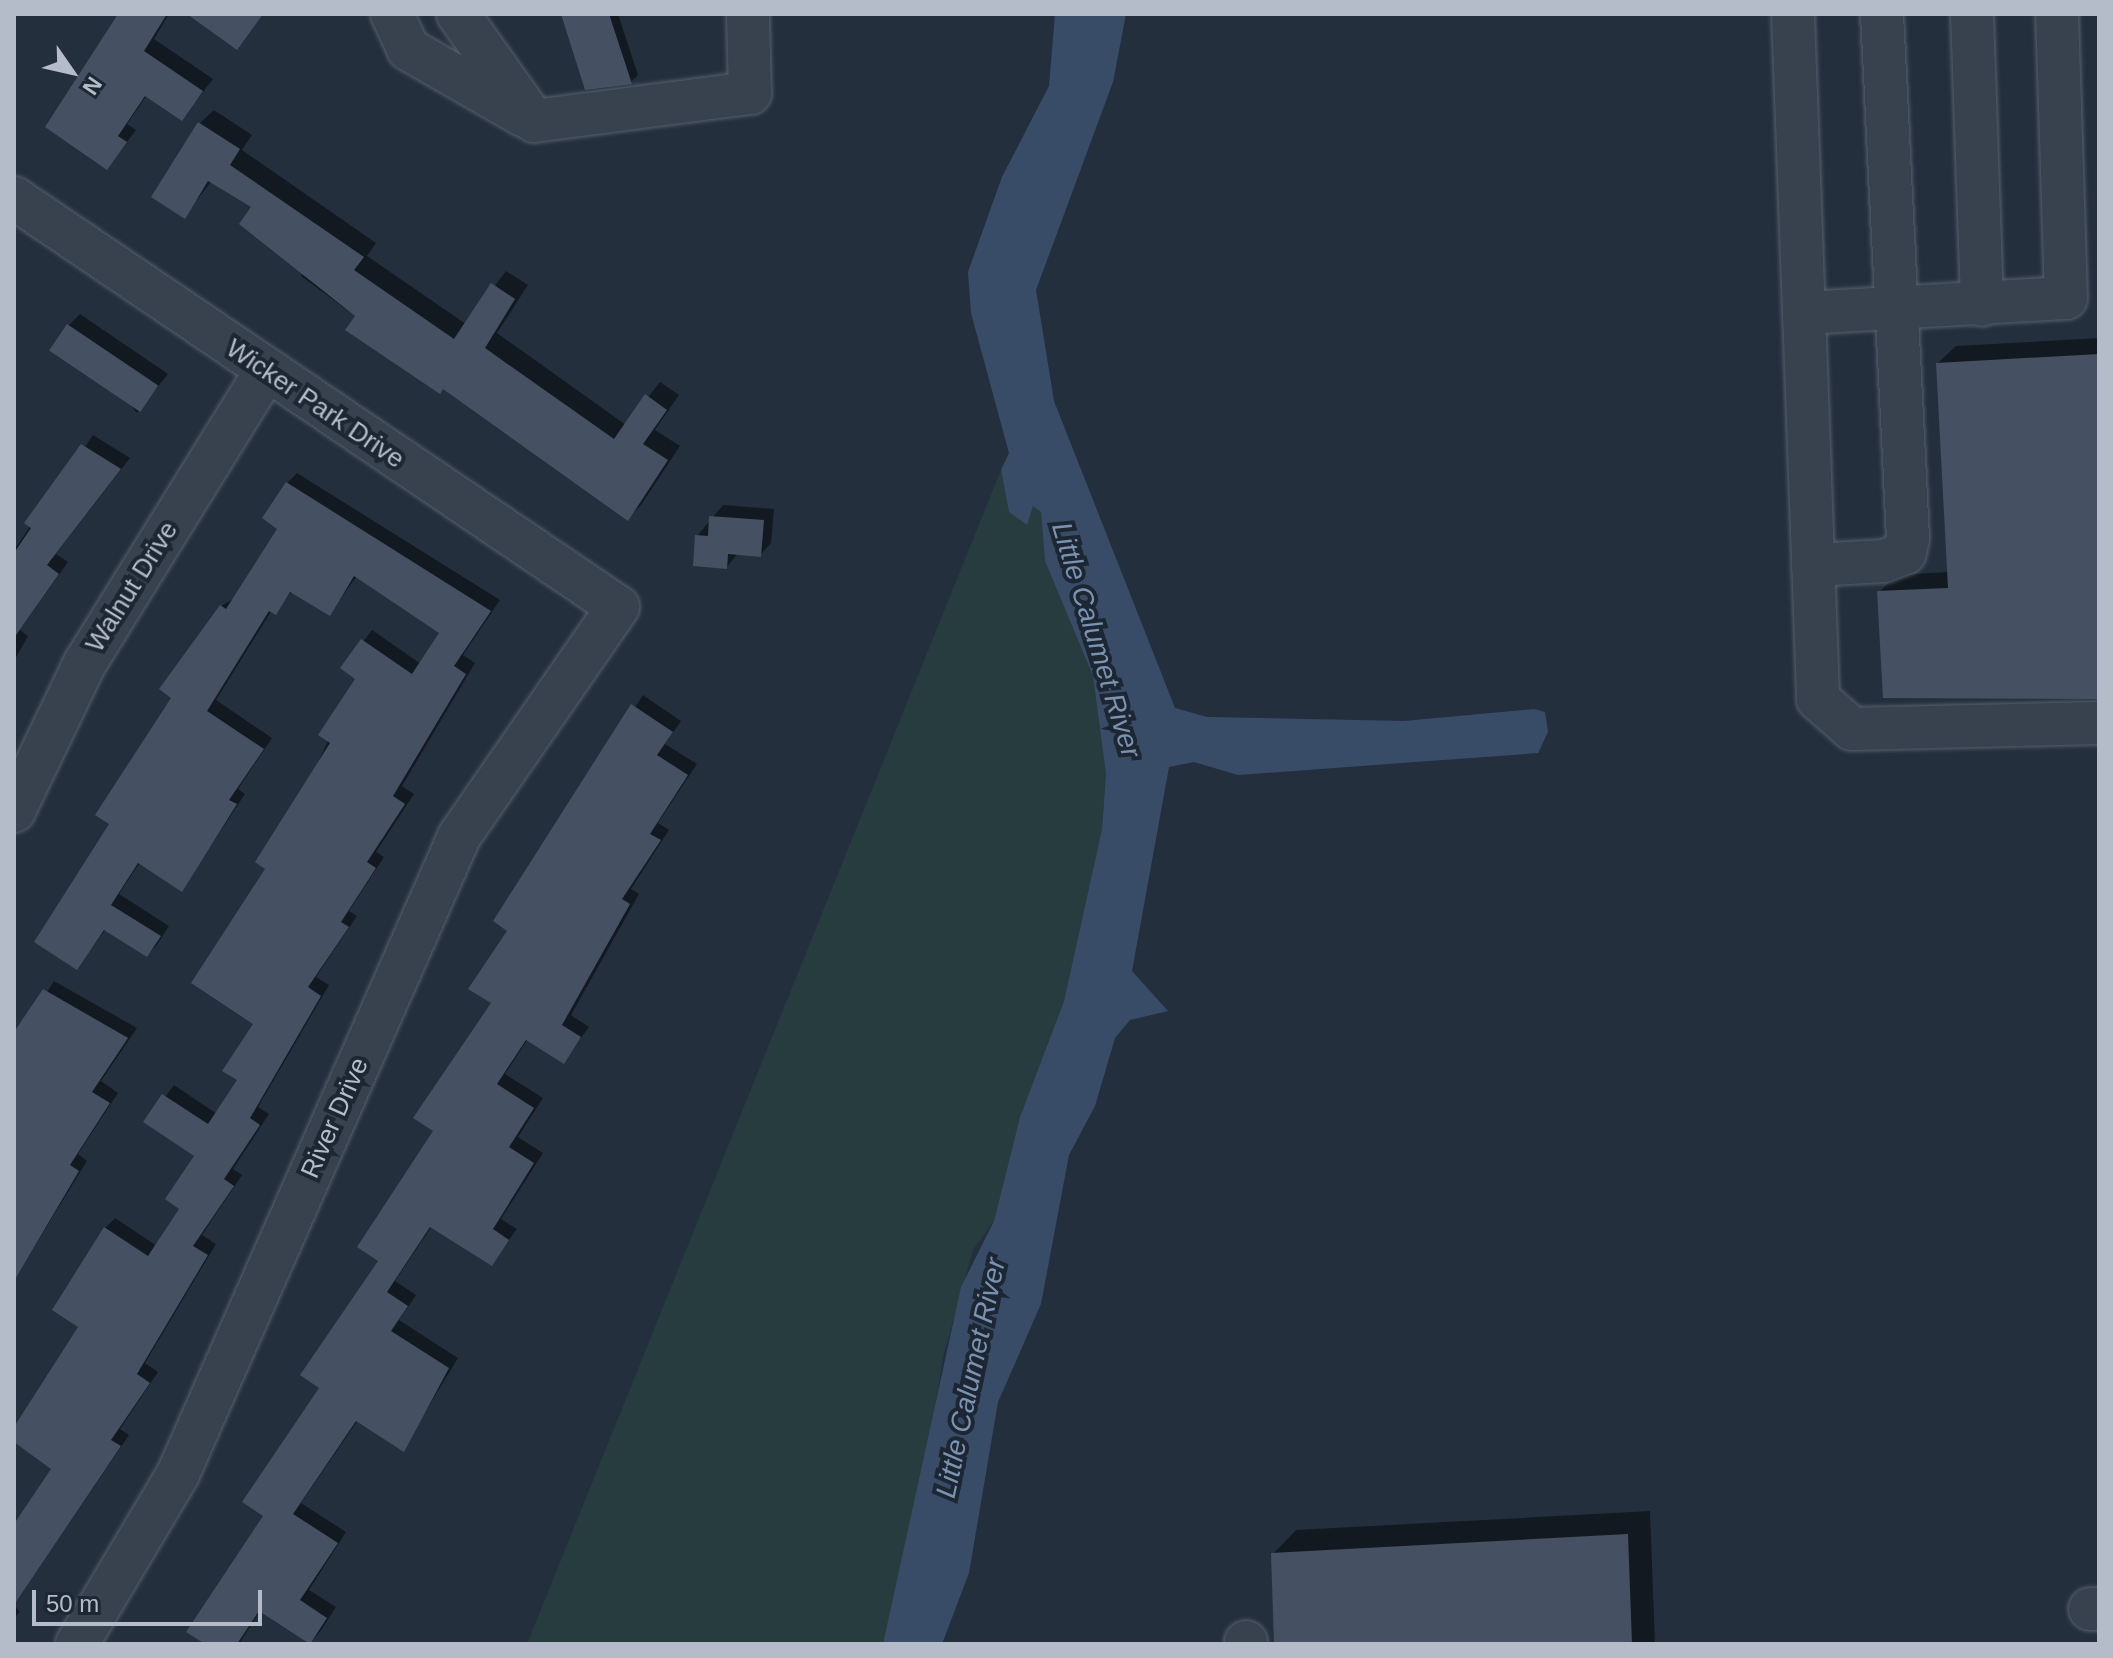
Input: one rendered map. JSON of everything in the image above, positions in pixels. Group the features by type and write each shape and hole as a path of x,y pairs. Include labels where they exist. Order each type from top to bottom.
{"street":[{"path":"392,14 408,49 534,121 750,93 748,14"},
{"path":"458,14 534,121"},
{"path":"1793,14 1818,699 1852,729 2099,723"},
{"path":"1813,565 1905,553 1898,311 1882,14"},
{"path":"1972,14 1982,305"},
{"path":"1804,313 1898,311 2083,297 2057,14"},
{"name":"Wicker Park Drive","path":"14,198 618,607"},
{"name":"Walnut Drive","path":"14,811 85,663 266,371"},
{"name":"River Drive","path":"77,1644 178,1474 459,837 618,607"}],"green space":[{"path":"1001,470 1009,512 1027,524 1033,505 1041,512 1045,561 1093,676 1106,774 1102,829 1064,1001 1020,1117 994,1221 973,1250 943,1357 925,1475 883,1644 527,1644"}],"water":[{"name":"Little Calumet River","path":"1055,14 1126,14 1113,82 1036,290 1054,401 1175,708 1207,717 1404,721 1534,709 1545,712 1548,732 1538,753 1238,775 1194,762 1169,767 1132,971 1168,1011 1130,1020 1115,1038 1095,1106 1069,1155 1041,1304 998,1402 969,1573 942,1644 883,1644 961,1287 994,1221 1020,1117 1064,1001 1102,829 1106,774 1093,676 1045,561 1041,512 1033,506 1027,525 1009,512 1001,470 1009,453 971,313 968,272 1002,177 1049,86"}],"building":[{"path":"118,14 167,14 144,51 203,91 182,121 145,96 118,136 127,142 107,170 45,127"},
{"path":"187,14 263,14 237,50"},
{"path":"561,14 609,14 632,84 585,90"},
{"path":"198,122 240,149 230,165 364,257 354,270 454,339 491,283 515,299 485,348 614,439 645,394 667,410 643,444 668,460 628,521 443,389 440,394 345,330 355,316 239,224 251,207 208,181 185,219 151,197"},
{"path":"67,324 158,386 140,412 49,351"},
{"path":"2099,354 2099,699 1883,698 1877,591 1948,588 1936,363"},
{"path":"81,444 121,469 47,565 59,574 14,638 14,553 31,528 24,523"},
{"path":"286,482 491,611 454,666 466,674 393,796 405,804 367,862 376,868 341,922 349,927 308,987 321,996 250,1118 260,1125 224,1179 234,1186 193,1246 208,1255 137,1374 150,1383 111,1440 121,1446 14,1605 14,1524 51,1469 14,1442 14,1427 78,1327 52,1310 104,1227 148,1256 179,1209 165,1199 194,1156 143,1122 162,1094 208,1124 237,1080 222,1071 253,1024 191,983 265,869 255,862 330,743 318,735 355,679 340,668 361,639 412,674 439,633 354,576 330,616 290,592 276,615 269,611 207,711 264,749 229,800 237,804 182,892 138,863 111,905 161,936 147,957 104,930 77,970 34,942 109,824 95,815 171,698 159,689 220,605 226,609 277,529 262,518"},
{"path":"709,516 764,520 761,557 728,554 727,569 693,566 695,535 708,536"},
{"path":"631,704 673,732 657,755 688,775 650,834 661,840 622,899 630,904 562,1025 581,1037 564,1064 526,1040 497,1084 534,1108 509,1147 534,1163 493,1229 509,1240 492,1266 430,1227 387,1292 408,1306 391,1331 449,1368 404,1452 356,1421 293,1514 338,1543 300,1600 327,1618 310,1644 259,1611 237,1644 205,1644 186,1632 263,1516 242,1502 319,1388 300,1375 378,1261 357,1247 433,1131 413,1118 491,1003 468,989 507,931 493,921"},
{"path":"43,989 128,1038 92,1092 110,1103 70,1165 79,1171 14,1281 14,1032"},
{"path":"1628,1534 1632,1644 1274,1644 1271,1553"}]}
